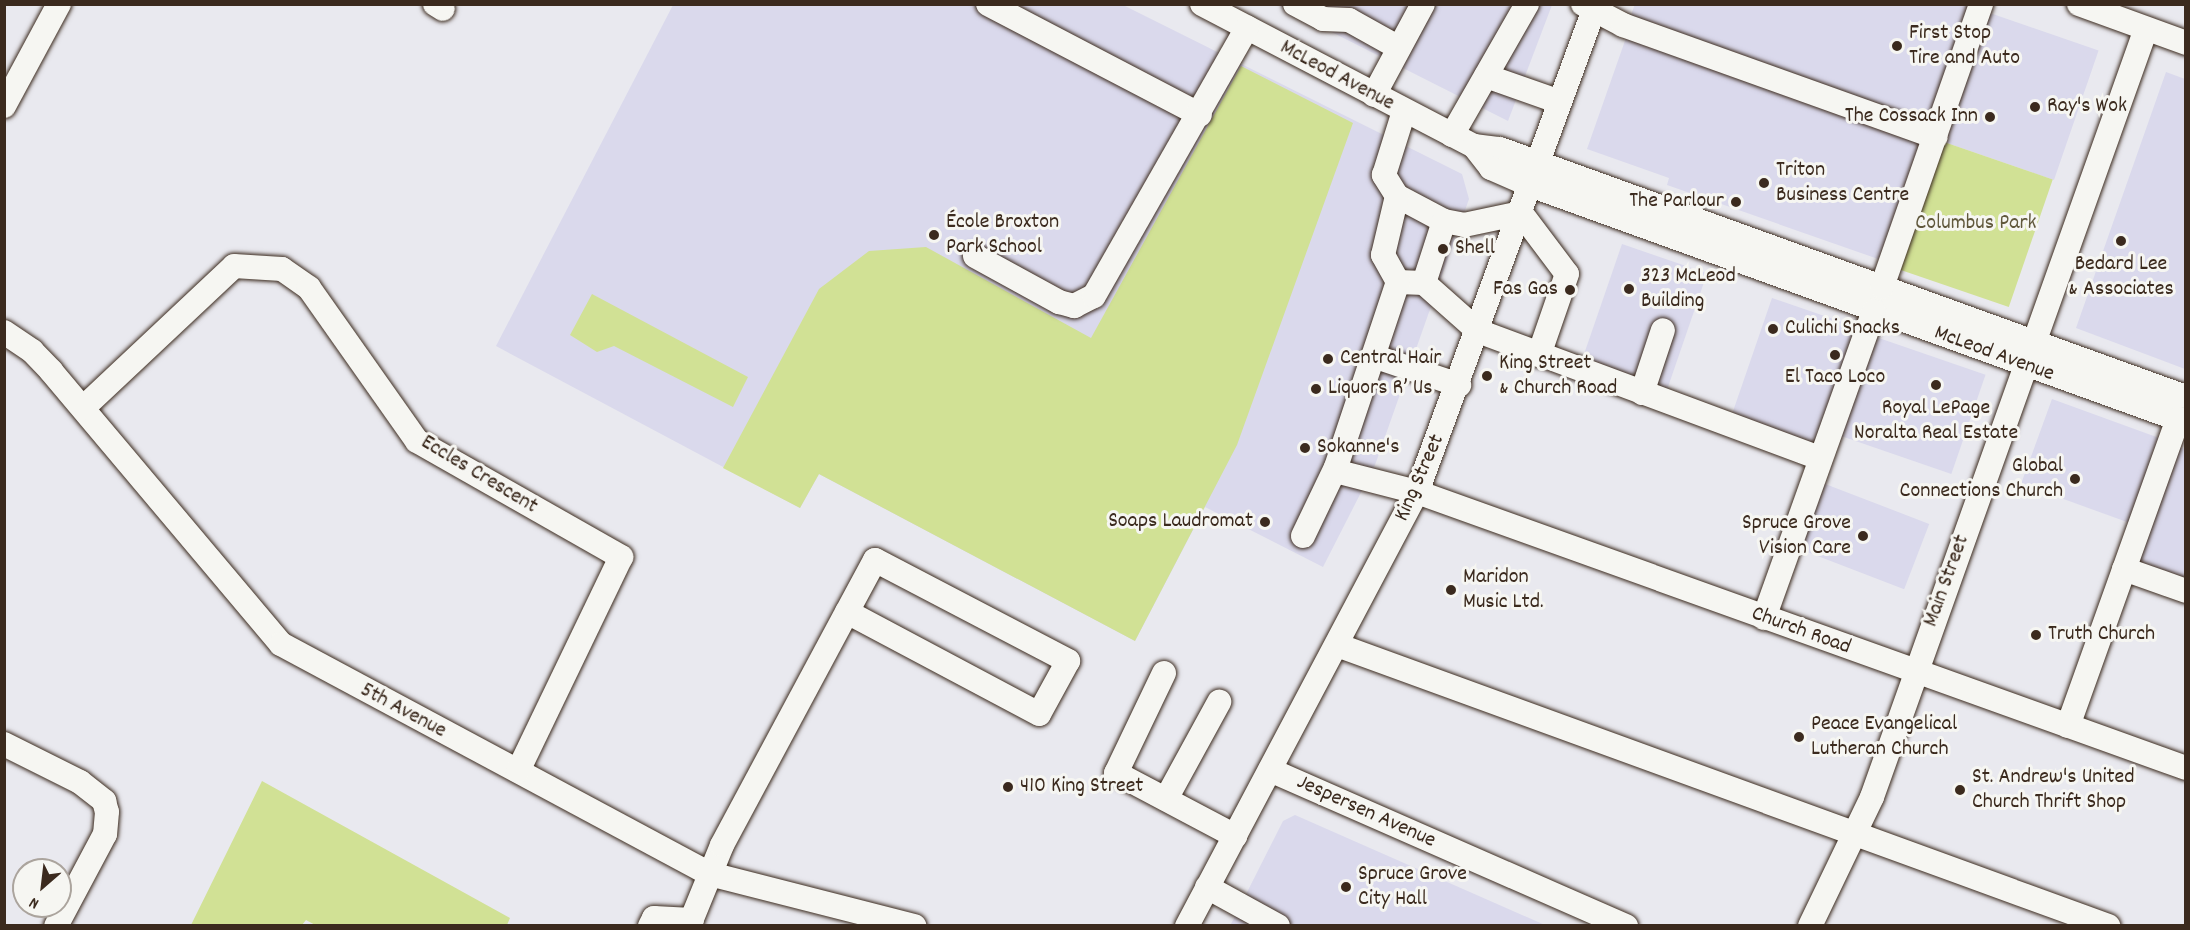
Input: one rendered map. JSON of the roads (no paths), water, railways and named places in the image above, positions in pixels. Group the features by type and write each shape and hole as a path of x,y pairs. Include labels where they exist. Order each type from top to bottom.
{"street":[{"path":"4,106 59,4"},
{"path":"988,4 1200,115"},
{"name":"McLeod Avenue","path":"1202,4 1474,146 1500,149 1534,174 1874,311 2024,365 2183,413"},
{"path":"1295,4 1323,18 1349,20 1399,48"},
{"path":"1374,95 1423,4"},
{"path":"1452,135 1527,4"},
{"path":"1882,287 1982,4"},
{"path":"2079,4 2186,43"},
{"path":"1591,7 1936,137"},
{"name":"King Street","path":"1186,926 1417,492 1459,385 1521,213 1591,7"},
{"path":"975,256 1059,302 1074,306 1086,302 1100,287 1200,115 1246,28"},
{"name":"Main Street","path":"1810,926 1857,835 2146,29"},
{"path":"1486,75 1560,102"},
{"path":"1404,111 1384,175 1397,196 1444,221 1464,225 1521,213 1567,274 1539,355"},
{"name":"McLeod Avenue","path":"1534,174 1882,287 2032,342 2183,413"},
{"path":"1303,536 1335,471 1398,282 1383,255 1397,196"},
{"path":"1424,283 1444,221"},
{"name":"Eccles Crescent","path":"83,408 234,266 282,269 309,288 417,441 621,557 518,771"},
{"path":"1398,282 1424,283 1478,331 1820,458"},
{"path":"1764,618 1874,311"},
{"path":"1642,393 1663,330"},
{"name":"5th Avenue","path":"4,332 32,351 83,408 281,644 710,874 914,926"},
{"path":"1373,356 1459,385"},
{"path":"2068,726 2183,413"},
{"name":"Church Road","path":"1335,471 1417,492 2186,768"},
{"path":"650,926 654,918 691,923 722,845 874,560 1068,661 1039,714 847,612"},
{"path":"2124,569 2186,591"},
{"path":"1337,645 2108,926"},
{"path":"1164,673 1116,773 1235,836"},
{"path":"1166,799 1219,702"},
{"path":"4,744 80,782 104,801 107,812 105,834 56,926"},
{"name":"Jespersen Avenue","path":"1270,770 1616,924"},
{"path":"1207,887 1278,926"}],"place":[{"name":"First Stop Tire and Auto","path":"1897,46"},
{"name":"Ray's Wok","path":"2035,107"},
{"name":"The Cossack Inn","path":"1990,117"},
{"name":"Triton Business Centre","path":"1764,183"},
{"name":"The Parlour","path":"1736,202"},
{"name":"École Broxton Park School","path":"934,235"},
{"name":"Bedard Lee & Associates","path":"2121,241"},
{"name":"Shell","path":"1443,249"},
{"name":"323 McLeod Building","path":"1629,289"},
{"name":"Fas Gas","path":"1570,290"},
{"name":"Culichi Snacks","path":"1773,329"},
{"name":"El Taco Loco","path":"1835,355"},
{"name":"Central Hair","path":"1328,359"},
{"name":"King Street & Church Road","path":"1487,376"},
{"name":"Royal LePage Noralta Real Estate","path":"1936,385"},
{"name":"Liquors R’ Us","path":"1316,389"},
{"name":"Sokanne's","path":"1305,448"},
{"name":"Global Connections Church","path":"2075,479"},
{"name":"Soaps Laudromat","path":"1265,522"},
{"name":"Spruce Grove Vision Care","path":"1863,536"},
{"name":"Maridon Music Ltd.","path":"1451,590"},
{"name":"Truth Church","path":"2036,635"},
{"name":"Peace Evangelical Lutheran Church","path":"1799,737"},
{"name":"410 King Street","path":"1008,787"},
{"name":"St. Andrew's United Church Thrift Shop","path":"1960,790"},
{"name":"Spruce Grove City Hall","path":"1346,887"}],"park label":[{"name":"Columbus Park","path":"1976,224"}]}
